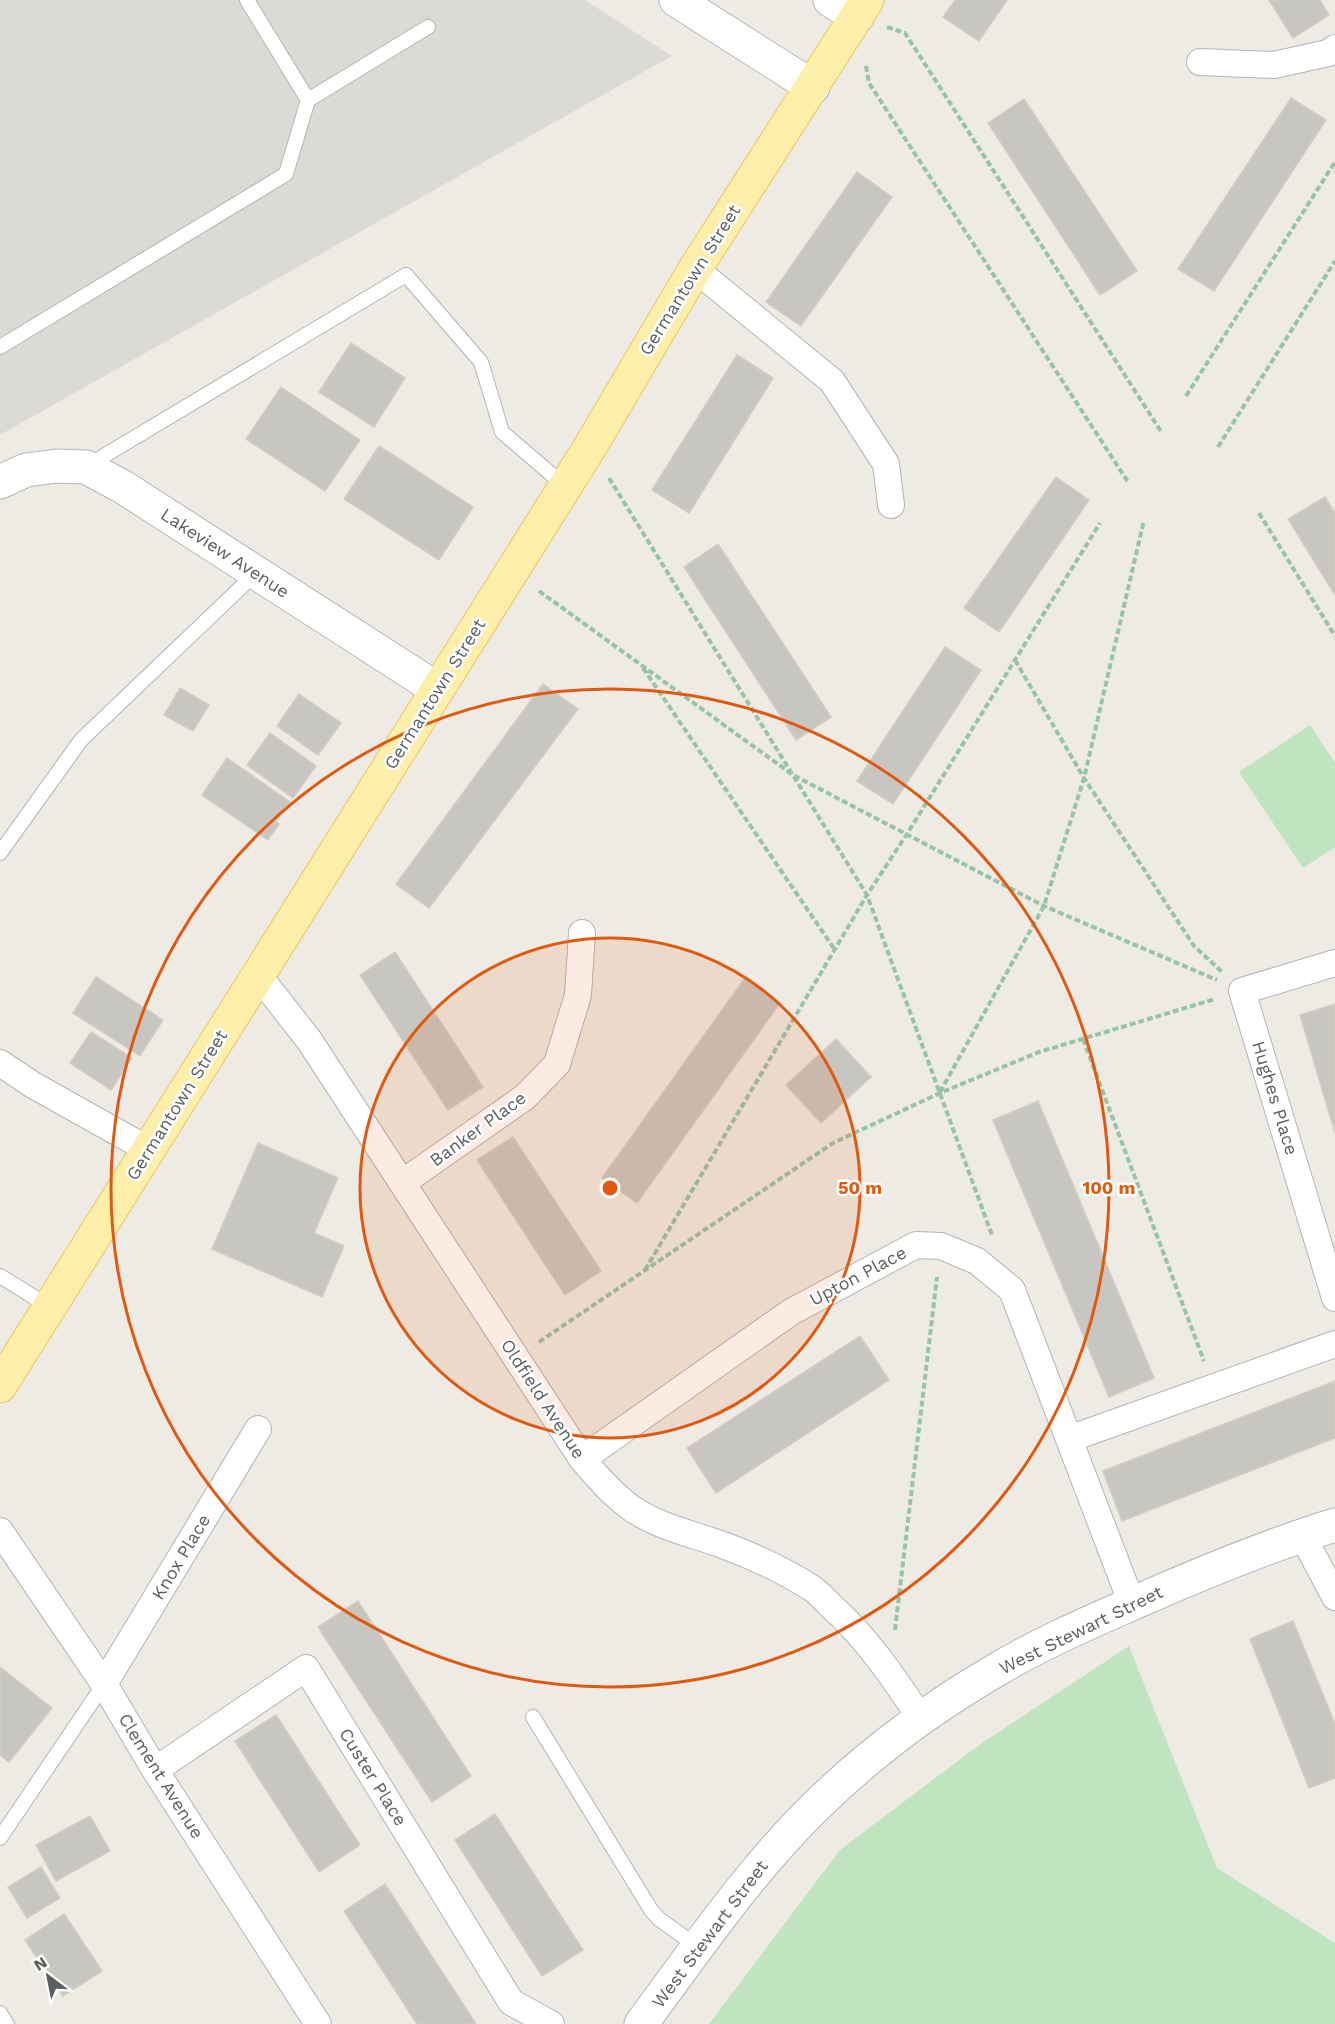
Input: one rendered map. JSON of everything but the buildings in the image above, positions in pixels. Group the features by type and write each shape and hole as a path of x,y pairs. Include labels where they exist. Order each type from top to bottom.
{"main road":[{"name":"Germantown Street","path":"0,1386 590,447 695,269 813,87 852,6"}],"street":[{"path":"676,0 813,87"},
{"path":"1200,62 1274,65 1328,53 1335,48"},
{"path":"695,269 832,381 886,464 891,505"},
{"name":"Lakeview Avenue","path":"0,482 26,470 57,466 86,467 123,488 437,689"},
{"name":"Banker Place","path":"402,1183 525,1097 557,1064 578,995 582,933"},
{"path":"1242,991 1335,963"},
{"name":"Oldfield Avenue","path":"258,975 309,1040 582,1459 604,1485 636,1511 680,1533 721,1544 765,1562 812,1588 867,1642 921,1719"},
{"name":"Hughes Place","path":"1242,991 1335,1298"},
{"path":"0,1063 33,1085 149,1150"},
{"name":"Upton Place","path":"582,1459 790,1312 916,1245 941,1246 977,1261 1012,1290 1132,1604"},
{"path":"1069,1439 1335,1344"},
{"name":"Knox Place","path":"104,1684 258,1429"},
{"name":"West Stewart Street","path":"641,2024 744,1885 814,1808 854,1772 921,1719 998,1668 1054,1638 1192,1577 1302,1535 1335,1525"},
{"name":"Clement Avenue","path":"0,1531 104,1684 155,1770 318,2024"},
{"path":"1302,1535 1335,1598"},
{"name":"Custer Place","path":"155,1770 306,1668 511,2002 551,2024"}],"lane":[{"path":"247,0 308,100"},
{"path":"0,347 286,174 308,100 428,27"},
{"path":"86,467 406,275 481,362 502,432 565,486"},
{"path":"0,853 81,740 256,573"},
{"path":"0,1276 50,1307"},
{"path":"0,1838 104,1684"},
{"path":"533,1717 651,1910 659,1919 698,1947"},
{"path":"0,2013 8,2024"}],"path":[{"path":"852,6 905,33 1162,433"},
{"path":"852,6 869,83 1128,482"},
{"path":"1186,396 1335,162"},
{"path":"1218,447 1335,261"},
{"path":"590,447 867,895 1012,1290"},
{"path":"1259,513 1335,636"},
{"path":"940,1093 1044,906 1084,778 1144,520"},
{"path":"645,1270 867,895 908,834 1100,523"},
{"path":"512,572 793,775 1044,906 1242,991"},
{"path":"1015,660 1084,778 1194,946 1242,991"},
{"path":"640,664 835,950"},
{"path":"516,1358 833,1143 940,1093 1039,1052 1242,991"},
{"path":"1083,1039 1214,1387"},
{"path":"890,1672 941,1246"}],"shaded area":[{"path":"0,0 585,0 672,56 0,435"}],"green space":[{"path":"1310,725 1335,763 1335,847 1303,868 1239,772"},
{"path":"1129,1646 1217,1868 1335,1943 1335,2024 709,2024 840,1850 979,1745"}]}
